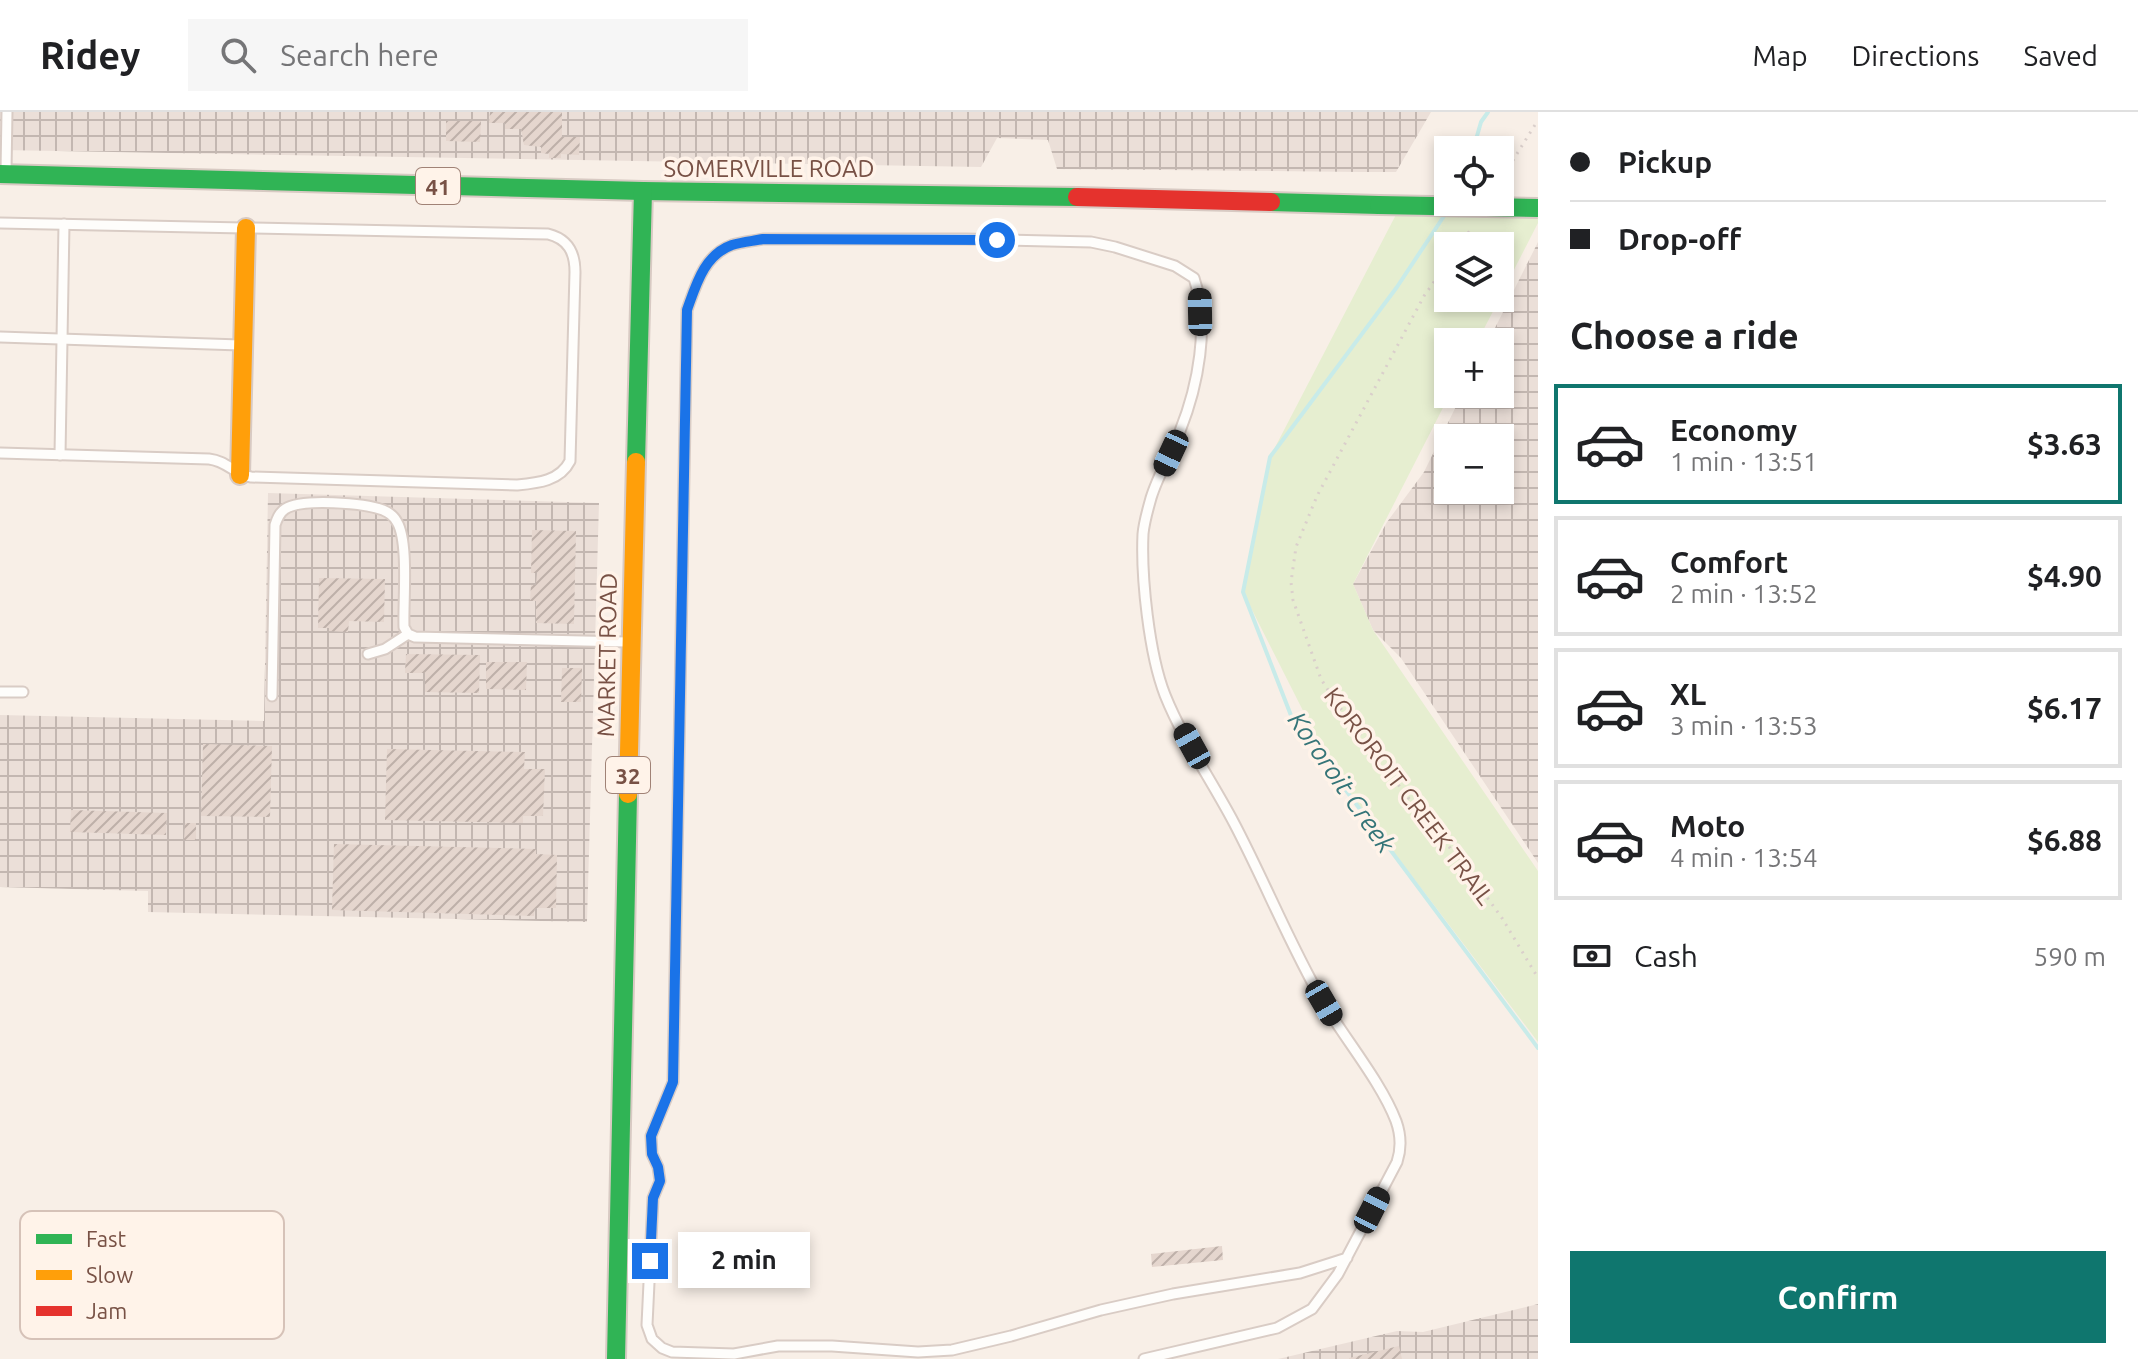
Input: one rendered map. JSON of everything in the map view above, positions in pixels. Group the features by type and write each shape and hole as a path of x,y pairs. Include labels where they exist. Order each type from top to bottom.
{"main road":[{"name":"SOMERVILLE ROAD","path":"3,174 643,191 1022,195 1538,208"},
{"name":"MARKET ROAD","path":"616,1359 643,191"},
{"path":"240,475 246,228"}],"lane":[{"path":"3,174 7,112"},
{"path":"0,223 548,234 559,237 571,249 575,264 571,455 568,466 558,476 517,485 251,477 240,475 221,460 0,453"},
{"path":"60,455 64,224"},
{"path":"1144,1359 1277,1328 1312,1309 1347,1258 1401,1149 1395,1119 1308,976 1234,823 1165,694 1148,616 1143,531 1152,494 1190,401 1201,349 1199,293 1194,278 1175,266 1091,242 763,239 732,245 714,255 699,278 687,310 673,1082 651,1136 652,1154 660,1181 653,1198 647,1325 652,1339 672,1352 734,1354 778,1346 859,1347 918,1352 952,1350 1101,1310 1173,1294 1300,1273 1347,1258"},
{"path":"0,337 243,346"},
{"path":"272,696 275,525 286,508 306,504 366,505 387,511 397,522 403,541 404,627 408,634 415,637 631,642"},
{"path":"368,654 385,649 408,634"},
{"path":"0,692 23,692"}],"path":[{"path":"1514,159 1538,120"},
{"name":"KOROROIT CREEK TRAIL","path":"1434,282 1317,496 1296,547 1291,582 1293,600 1321,679 1335,701 1460,860 1502,918 1538,978"}],"shaded area":[{"path":"0,112 1431,112 1396,172 1361,172 1057,169 1048,140 997,138 981,167 0,150"},
{"path":"1538,242 1538,863 1401,658 1373,630 1353,584 1387,522 1424,472 1434,451 1434,504 1514,504 1514,424 1447,424 1455,408 1514,408 1514,328 1495,328 1503,312 1514,312 1514,290"},
{"path":"268,493 599,503 587,922 148,912 148,891 0,887 0,715 264,721"},
{"path":"1538,1304 1538,1359 1278,1359 1397,1331 1423,1332"}],"green space":[{"path":"1401,205 1434,206 1434,216 1514,216 1514,207 1538,208 1538,223 1514,270 1514,232 1434,232 1434,312 1493,312 1484,328 1434,328 1434,408 1443,408 1353,584 1373,630 1538,871 1538,1042 1336,776 1243,592 1270,457"}],"building":[{"path":"490,112 562,112 562,137 580,137 579,155 561,154 561,158 549,158 549,154 541,153 541,147 524,145 521,129 505,129 505,123 489,123"},
{"path":"446,121 481,121 480,142 446,141"},
{"path":"532,530 576,531 574,624 536,623 536,601 530,601 531,585 536,585 537,573 531,573"},
{"path":"319,578 385,579 384,622 349,621 348,632 318,628"},
{"path":"406,654 480,655 479,693 425,692 425,673 405,673"},
{"path":"486,662 527,662 526,690 486,689"},
{"path":"562,668 582,668 581,702 561,702"},
{"path":"203,744 272,746 270,817 201,816"},
{"path":"387,749 525,752 524,769 545,769 543,816 523,816 523,823 385,820"},
{"path":"71,810 167,813 166,835 70,832"},
{"path":"185,823 196,823 196,840 184,840"},
{"path":"334,844 536,849 536,854 557,855 556,908 535,908 534,916 332,910"},
{"path":"1222,1246 1223,1260 1152,1267 1151,1254"},
{"path":"1399,1346 1402,1359 1349,1359 1349,1358"}],"waterway":[{"name":"Kororoit Creek","path":"1477,136 1488,112"},
{"name":"Kororoit Creek","path":"1444,216 1397,287 1270,457 1243,592 1292,718 1538,1048"}],"traffic: fast":[{"path":"0,174 643,191 1077,197"},
{"path":"636,462 643,191"},
{"path":"1271,202 1379,205"},
{"path":"1379,205 1538,208"},
{"path":"616,1359 628,794"}],"traffic: slow":[{"path":"240,475 246,228"},
{"path":"628,794 636,462"}],"traffic: jam":[{"path":"1077,197 1271,202"}],"route":[{"path":"650,1261 653,1198 660,1181 652,1154 651,1136 673,1082 687,310 699,278 714,255 732,245 763,239 997,240"}]}
